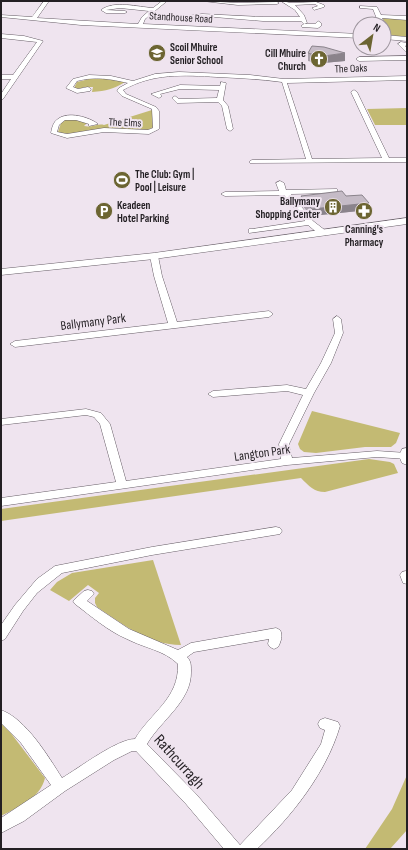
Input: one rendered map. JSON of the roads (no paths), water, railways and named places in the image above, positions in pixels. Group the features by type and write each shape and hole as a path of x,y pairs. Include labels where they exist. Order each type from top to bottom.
{"main road":[{"path":"1,272 154,256 407,221"}],"street":[{"path":"33,19 47,1"},
{"path":"140,25 140,20 144,16 160,7 165,1"},
{"path":"205,1 243,11 303,19"},
{"path":"190,18 189,16 243,11 279,3 316,3 322,6 314,9"},
{"path":"291,4 299,11 303,19 304,26 302,33"},
{"path":"125,12 106,12 103,10 108,7 118,6 154,10"},
{"path":"362,7 375,8 379,16"},
{"name":"Standhouse Road","path":"1,16 81,23 352,36"},
{"path":"392,17 407,18"},
{"path":"304,26 319,26"},
{"path":"1,36 40,41 1,99"},
{"path":"392,39 407,41"},
{"path":"407,41 401,44 407,51"},
{"path":"359,59 407,58"},
{"path":"88,89 77,91 70,88 73,82 84,78 111,78 132,82 155,75 178,72 256,77 284,81 310,162"},
{"path":"220,100 223,88 222,75"},
{"path":"1,77 15,77"},
{"name":"The Oaks","path":"284,81 407,78"},
{"name":"The Elms","path":"91,125 95,124 75,118 63,117 59,120 54,133 67,136 104,130 149,132 156,128 156,111 154,108 124,95 120,91 132,82"},
{"path":"159,96 154,94 180,87 223,88"},
{"path":"354,92 387,161"},
{"path":"176,98 177,101 220,100"},
{"path":"220,100 225,106 230,129"},
{"path":"252,162 407,160"},
{"path":"280,182 284,193 289,196 310,223 323,233"},
{"path":"225,194 334,191"},
{"path":"252,231 310,223"},
{"path":"154,256 158,276 173,324"},
{"name":"Ballymany Park","path":"15,344 173,324 269,314"},
{"path":"287,462 284,444 309,393 326,363 339,333 337,319"},
{"path":"213,394 287,388 309,393"},
{"path":"1,422 86,412 95,413 101,416 105,424 122,486"},
{"name":"Langton Park","path":"1,502 287,462 371,454 407,456"},
{"path":"1,636 13,615 36,587 58,569 152,551 276,531"},
{"path":"88,594 79,601 111,624 131,636 178,656 191,648 276,633 274,644"},
{"name":"Rathcurragh","path":"178,656 184,662 184,679 175,699 143,736 139,745 205,815 234,849"},
{"path":"1,716 16,728 46,766 60,787"},
{"path":"246,849 262,834 297,794 327,746 332,726 325,724"},
{"path":"1,826 19,816 60,787 109,756 130,746 139,745"}],"place":[{"name":"Scoil Mhuire Senior School","path":"157,53"},
{"name":"Cill Mhuire Church","path":"319,59"},
{"name":"The Club: Gym | Pool | Leisure","path":"122,180"},
{"name":"Ballymany Shopping Center","path":"333,207"},
{"name":"Keadeen Hotel Parking","path":"104,211"},
{"name":"Canning's Pharmacy","path":"364,211"}]}
